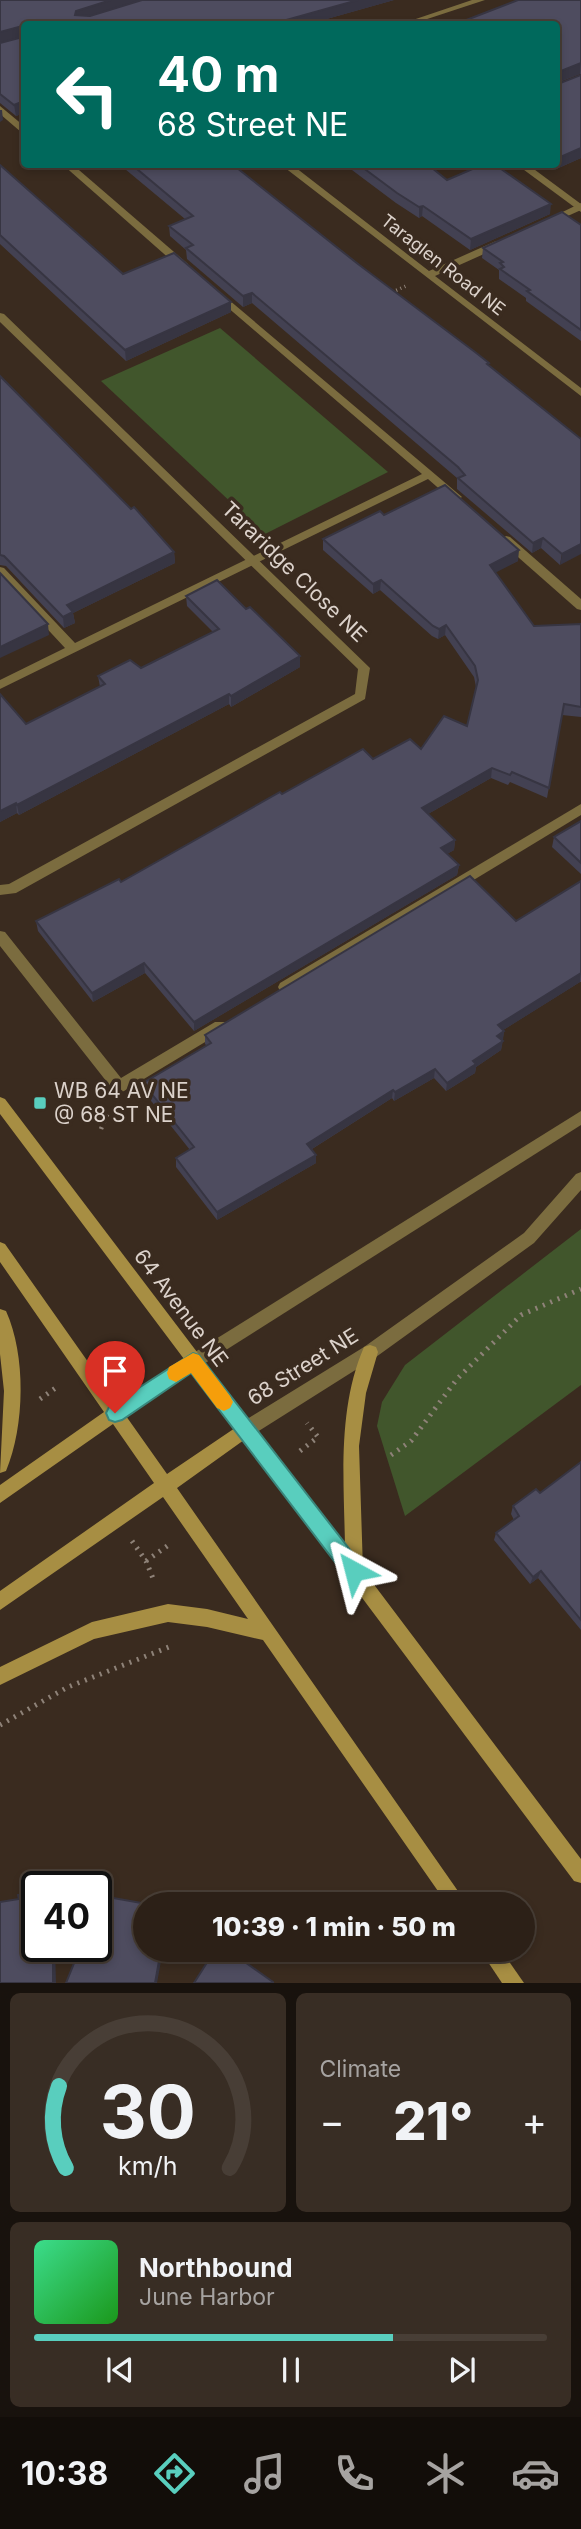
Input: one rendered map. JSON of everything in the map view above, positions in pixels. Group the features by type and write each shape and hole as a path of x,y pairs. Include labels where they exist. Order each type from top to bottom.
{"main road":[{"name":"64 Avenue NE","path":"0,1103 581,1874"},
{"path":"0,1249 450,1892"},
{"path":"0,1315 7,1339 12,1412 8,1449 0,1465"},
{"path":"354,1571 351,1446 358,1393 370,1352"},
{"path":"0,1495 115,1413 193,1362"},
{"name":"68 Street NE","path":"0,1601 245,1430"},
{"path":"0,1676 92,1631 168,1613 207,1618 267,1632"},
{"path":"499,1962 514,1983"}],"street":[{"path":"414,21 481,0"},
{"path":"0,109 21,127"},
{"path":"71,168 192,272"},
{"name":"Taraglen Road NE","path":"289,168 581,393"},
{"path":"525,168 580,208"},
{"path":"541,224 580,208"},
{"path":"429,275 516,236"},
{"path":"203,281 470,509"},
{"name":"Tararidge Close NE","path":"0,316 365,668 361,696 11,889 0,890"},
{"path":"0,685 430,474"},
{"path":"500,535 581,606"},
{"path":"0,571 73,649"},
{"path":"273,994 581,809"},
{"path":"0,936 119,1087 238,1016"},
{"path":"193,1362 581,1117"},
{"name":"68 Street NE","path":"245,1430 370,1352 529,1238 581,1179"}],"path":[{"path":"378,298 429,275"},
{"path":"391,1455 411,1441 457,1379 521,1315 581,1289"},
{"path":"37,1400 57,1387"},
{"path":"300,1451 318,1437"},
{"path":"154,1581 146,1561 170,1544"},
{"path":"0,1725 37,1703 93,1677 154,1656 180,1641"}],"green space":[{"path":"220,328 388,472 265,534 101,381"},
{"path":"581,1229 581,1385 405,1516 377,1426 382,1402 405,1365"}],"building":[{"path":"0,0 111,0 76,11 75,15 90,16 142,0 358,0 283,21 21,21 21,26 0,32"},
{"path":"518,0 581,0 581,63 560,71 560,21 464,21"},
{"path":"21,38 21,102 14,105 0,94 0,43"},
{"path":"581,75 581,148 560,157 560,83"},
{"path":"0,165 123,274 174,253 231,302 125,350 0,235"},
{"path":"136,168 237,168 489,363 487,364 581,439 581,544 562,554 543,538 533,543 458,478 465,475 458,467 252,293 243,296 186,248 193,245 169,226 193,216"},
{"path":"363,168 432,168 447,180 475,168 500,168 551,204 471,239 423,206 419,207"},
{"path":"562,212 581,225 581,330 500,269 504,267 500,263 503,262 483,248"},
{"path":"0,376 131,509 134,507 174,552 67,605 73,612 63,617 0,555"},
{"path":"445,485 519,550 490,565 534,626 581,624 581,707 564,704 549,788 512,772 510,775 492,768 422,808 455,840 441,848 459,865 194,1022 144,963 92,993 36,921 119,879 121,882 280,792 282,794 363,749 373,759 410,739 421,749 444,716 467,726 478,680 475,666 446,625 439,629 433,626 381,580 373,584 323,539 380,511 384,515"},
{"path":"0,573 48,624 0,647"},
{"path":"217,580 246,609 250,607 300,656 231,696 229,694 17,805 16,803 0,811 0,694 26,724 105,684 98,676 130,660 141,668 219,629 186,596"},
{"path":"581,821 581,863 554,837"},
{"path":"470,876 516,921 581,881 581,973 498,1025 504,1031 497,1036 503,1041 473,1061 476,1064 447,1083 435,1069 395,1092 393,1090 307,1144 316,1155 217,1212 176,1158 194,1147 143,1083 211,1043 205,1035"},
{"path":"581,1462 581,1620 541,1571 533,1577 496,1533 519,1516 513,1506 536,1489 540,1493"},
{"path":"18,1895 21,1895 21,1962 53,1962 53,1983 0,1983 0,1902 19,1899"},
{"path":"112,1898 133,1902 133,1962 159,1962 155,1983 66,1983 75,1962 112,1962"},
{"path":"207,1962 245,1962 273,1982 273,1983 194,1983"}],"slow traffic":[{"path":"176,1373 193,1362 224,1402"}],"place":[{"name":"WB 64 AV NE @ 68 ST NE","path":"40,1103"}],"route":[{"path":"115,1413 193,1362 354,1571"}]}
